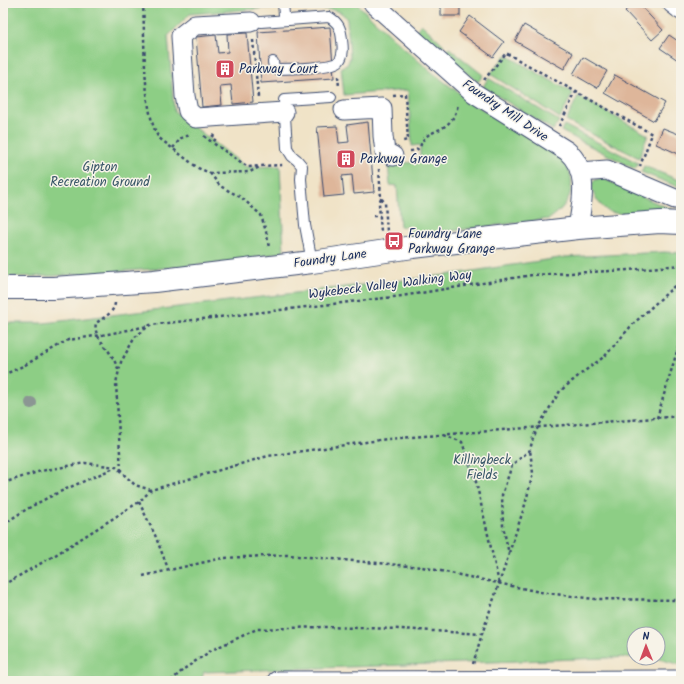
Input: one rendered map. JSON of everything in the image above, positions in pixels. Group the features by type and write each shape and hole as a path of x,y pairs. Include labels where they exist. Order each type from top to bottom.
{"street":[{"name":"Foundry Mill Drive","path":"373,3 471,91 574,157 580,172 583,192 578,228"},
{"path":"672,3 681,10"},
{"path":"256,22 195,25 181,36 185,96 188,111 197,129 259,113 284,112"},
{"path":"338,103 382,108 385,152 393,156"},
{"path":"580,172 606,170 676,199"},
{"name":"Foundry Lane","path":"3,288 53,288 154,281 270,268 413,247 578,228 660,222 681,223"},
{"path":"277,681 681,680"}],"lane":[{"path":"283,3 284,15 288,20"},
{"path":"256,22 329,17 336,21 341,29 343,52 337,63 290,69 277,69 274,67 273,62"},
{"path":"312,262 304,225 301,178 302,166 292,156 287,148 284,100 338,103"}],"path":[{"path":"256,22 259,113"},
{"path":"393,156 401,152 417,150 420,148 423,140 428,135 445,127 452,120 459,103 506,53 652,134 634,181"},
{"path":"257,81 261,80"},
{"path":"551,142 576,92"},
{"path":"173,148 181,138 197,129 198,126 216,138 213,143"},
{"path":"197,129 213,143 248,167 261,166"},
{"path":"393,156 402,159 416,159"},
{"path":"210,173 220,186 242,198 261,215 267,235 270,268"},
{"path":"381,198 379,203 381,225"},
{"path":"374,216 380,216"},
{"name":"Wykebeck Valley Walking Way","path":"3,375 68,340 150,325 402,296 532,275 629,270 681,265"},
{"path":"474,680 473,663 525,505 533,473 530,450 532,438 560,391 605,356 632,325 681,280"},
{"path":"114,284 115,306 96,323 94,329 96,336 112,356 119,370"},
{"path":"121,472 116,383 121,362 135,337 150,325"},
{"path":"657,418 681,338"},
{"path":"3,586 139,502 151,490 268,456 388,439 681,416"},
{"path":"444,434 462,442 476,482 500,584"},
{"path":"509,554 503,526 502,495 512,465 530,450"},
{"path":"3,484 41,471 85,463 116,467 135,485 151,490"},
{"path":"3,526 14,517 60,492 116,467"},
{"path":"139,502 155,535 169,570"},
{"path":"143,576 223,558 287,555 422,567 540,592 594,599 681,600"},
{"path":"171,681 184,669 212,650 257,629 322,626 482,634"}],"green space":[{"name":"Gipton Recreation Ground","path":"3,3 276,3 270,8 190,14 168,36 174,111 246,167 280,166 284,252 232,262 52,276 3,277"},
{"path":"292,3 356,3 407,51 447,84 493,116 554,152 565,163 571,179 570,194 562,208 549,219 409,236 408,226 400,227 397,186 390,185 388,164 420,162 420,145 412,146 408,90 344,95 341,67 347,65 350,58 347,20 343,14 337,11 306,9"},
{"path":"421,24 444,45 438,52 415,32"},
{"path":"449,48 483,75 478,82 443,55"},
{"path":"506,55 573,93 560,118 490,74"},
{"path":"488,78 559,121 553,130 483,87"},
{"path":"578,96 648,135 639,158 566,121"},
{"path":"564,125 638,163 635,169 561,131"},
{"path":"644,166 681,181 681,188 641,172"},
{"path":"602,178 672,210 670,213 648,214 623,214 610,212 600,204 592,190 593,182"},
{"name":"Killingbeck Fields","path":"665,252 681,253 681,665 666,661 666,626 626,626 626,657 204,672 201,681 3,681 3,323 44,323 446,275 566,257"}],"building":[{"path":"441,3 460,3 460,16 441,16"},
{"path":"634,3 638,3 663,30 652,40 625,11"},
{"path":"470,16 504,42 493,57 459,32"},
{"path":"524,25 573,53 564,69 515,41"},
{"path":"330,27 334,78 261,83 258,32"},
{"name":"Parkway Court","path":"247,33 253,102 233,104 231,85 220,86 222,105 202,107 196,37 216,35 218,53 228,52 227,34"},
{"path":"669,35 681,43 681,62 660,48"},
{"path":"583,57 607,71 597,88 573,74"},
{"path":"615,75 665,103 654,121 605,93"},
{"name":"Parkway Grange","path":"368,122 374,192 354,194 352,175 342,176 344,195 324,197 317,127 337,126 339,143 349,142 347,125"},
{"path":"663,128 681,135 681,155 656,144"}],"place":[{"name":"Parkway Court","path":"225,69"},
{"name":"Parkway Grange","path":"346,159"},
{"name":"Foundry Lane Parkway Grange","path":"394,241"}]}
